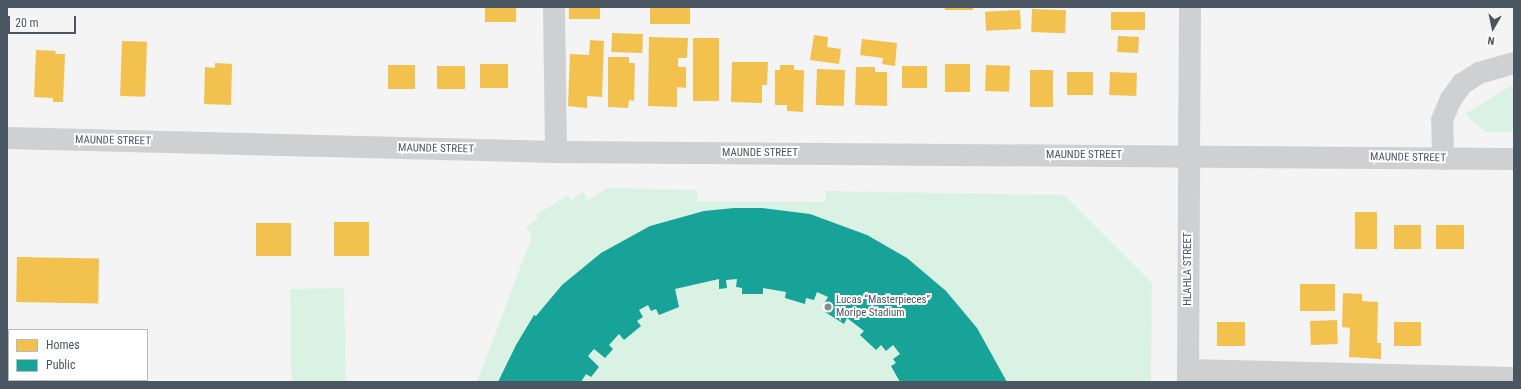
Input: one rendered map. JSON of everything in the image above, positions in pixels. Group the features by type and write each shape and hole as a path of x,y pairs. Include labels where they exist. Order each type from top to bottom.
{"street":[{"path":"554,7 556,152"},
{"name":"HLAHLA STREET","path":"1188,376 1190,7"},
{"path":"1443,159 1442,120 1458,89 1479,73 1514,62"},
{"name":"MAUNDE STREET","path":"7,138 556,152 1514,159"},
{"path":"1188,376 1400,379 1514,378"}],"green space":[{"path":"1514,84 1514,132 1485,132 1465,114"},
{"name":"Lucas “Masterpieces” Moripe Stadium","path":"607,188 697,190 697,201 825,202 826,191 1064,195 1152,283 1151,382 477,382 532,236 526,227 538,219 536,215 568,195 571,200 583,192 588,200"},
{"path":"344,288 346,382 292,382 290,289"},
{"path":"52,381 106,381 51,382"}],"building: Homes":[{"path":"485,7 516,7 516,22 485,22"},
{"path":"569,7 600,7 600,19 569,19"},
{"path":"650,7 690,7 690,24 650,24"},
{"path":"945,7 973,7 973,10 945,10"},
{"path":"1032,9 1066,10 1065,33 1031,32"},
{"path":"1020,10 1021,29 986,31 985,12"},
{"path":"1111,12 1145,12 1145,30 1111,30"},
{"path":"612,33 643,34 642,53 611,52"},
{"path":"814,35 828,37 827,47 841,49 839,64 810,60"},
{"path":"1118,36 1139,37 1138,53 1117,52"},
{"path":"649,37 688,38 687,58 678,58 678,67 686,67 686,88 677,87 677,107 648,106"},
{"path":"693,38 719,38 719,101 693,101"},
{"path":"862,39 897,43 895,66 882,64 883,58 860,55"},
{"path":"590,40 604,41 602,97 587,96 587,108 568,106 570,54 589,55"},
{"path":"122,41 147,42 145,97 120,96"},
{"path":"36,50 56,51 55,54 65,54 63,102 53,102 53,98 34,97"},
{"path":"608,57 629,57 629,63 635,63 634,101 629,100 628,108 608,107"},
{"path":"732,62 768,62 767,85 762,85 762,103 731,102"},
{"path":"215,63 232,64 231,105 204,104 205,67 215,68"},
{"path":"480,64 508,64 508,88 480,88"},
{"path":"945,64 970,64 970,92 945,92"},
{"path":"388,65 415,65 415,89 388,89"},
{"path":"780,65 794,65 794,70 804,70 803,112 787,111 787,105 775,105 775,70 780,70"},
{"path":"986,65 1010,66 1009,92 985,91"},
{"path":"437,66 465,66 465,89 437,89"},
{"path":"902,66 927,66 927,88 902,88"},
{"path":"856,67 875,67 875,72 887,72 887,106 855,105"},
{"path":"817,69 845,70 844,106 816,105"},
{"path":"1030,70 1053,70 1053,107 1030,107"},
{"path":"1067,72 1093,72 1093,95 1067,95"},
{"path":"1110,72 1137,73 1136,96 1109,95"},
{"path":"1355,212 1377,212 1377,249 1355,249"},
{"path":"334,222 369,222 369,256 334,256"},
{"path":"256,223 291,223 291,256 256,256"},
{"path":"1394,225 1421,225 1421,249 1394,249"},
{"path":"1436,225 1464,225 1464,249 1436,249"},
{"path":"17,257 99,258 98,303 16,302"},
{"path":"1300,284 1335,284 1335,311 1300,311"},
{"path":"1343,293 1362,294 1362,301 1378,302 1377,343 1381,343 1381,359 1349,357 1350,328 1342,327"},
{"path":"1337,320 1338,344 1311,345 1310,321"},
{"path":"1217,322 1245,322 1245,346 1217,346"},
{"path":"1394,322 1421,322 1421,346 1394,346"}],"building: Public":[{"path":"734,208 761,208 810,214 867,235 907,258 946,291 977,328 1007,382 900,382 891,366 896,363 893,359 900,354 893,345 886,351 881,345 876,350 860,335 864,331 847,318 844,324 825,312 828,306 824,304 828,297 817,292 814,300 806,298 805,304 785,298 786,292 763,288 763,294 742,294 742,288 736,287 737,279 726,280 727,288 719,289 719,279 675,289 679,307 659,315 656,309 651,311 648,305 639,310 643,317 637,321 641,326 624,340 619,334 609,345 613,349 605,358 594,349 588,356 599,367 591,377 586,374 581,382 498,382 516,345 534,315 536,316 562,285 601,253 650,226 704,211"}],"place":[{"name":"Lucas “Masterpieces” Moripe Stadium","path":"828,307"}]}
